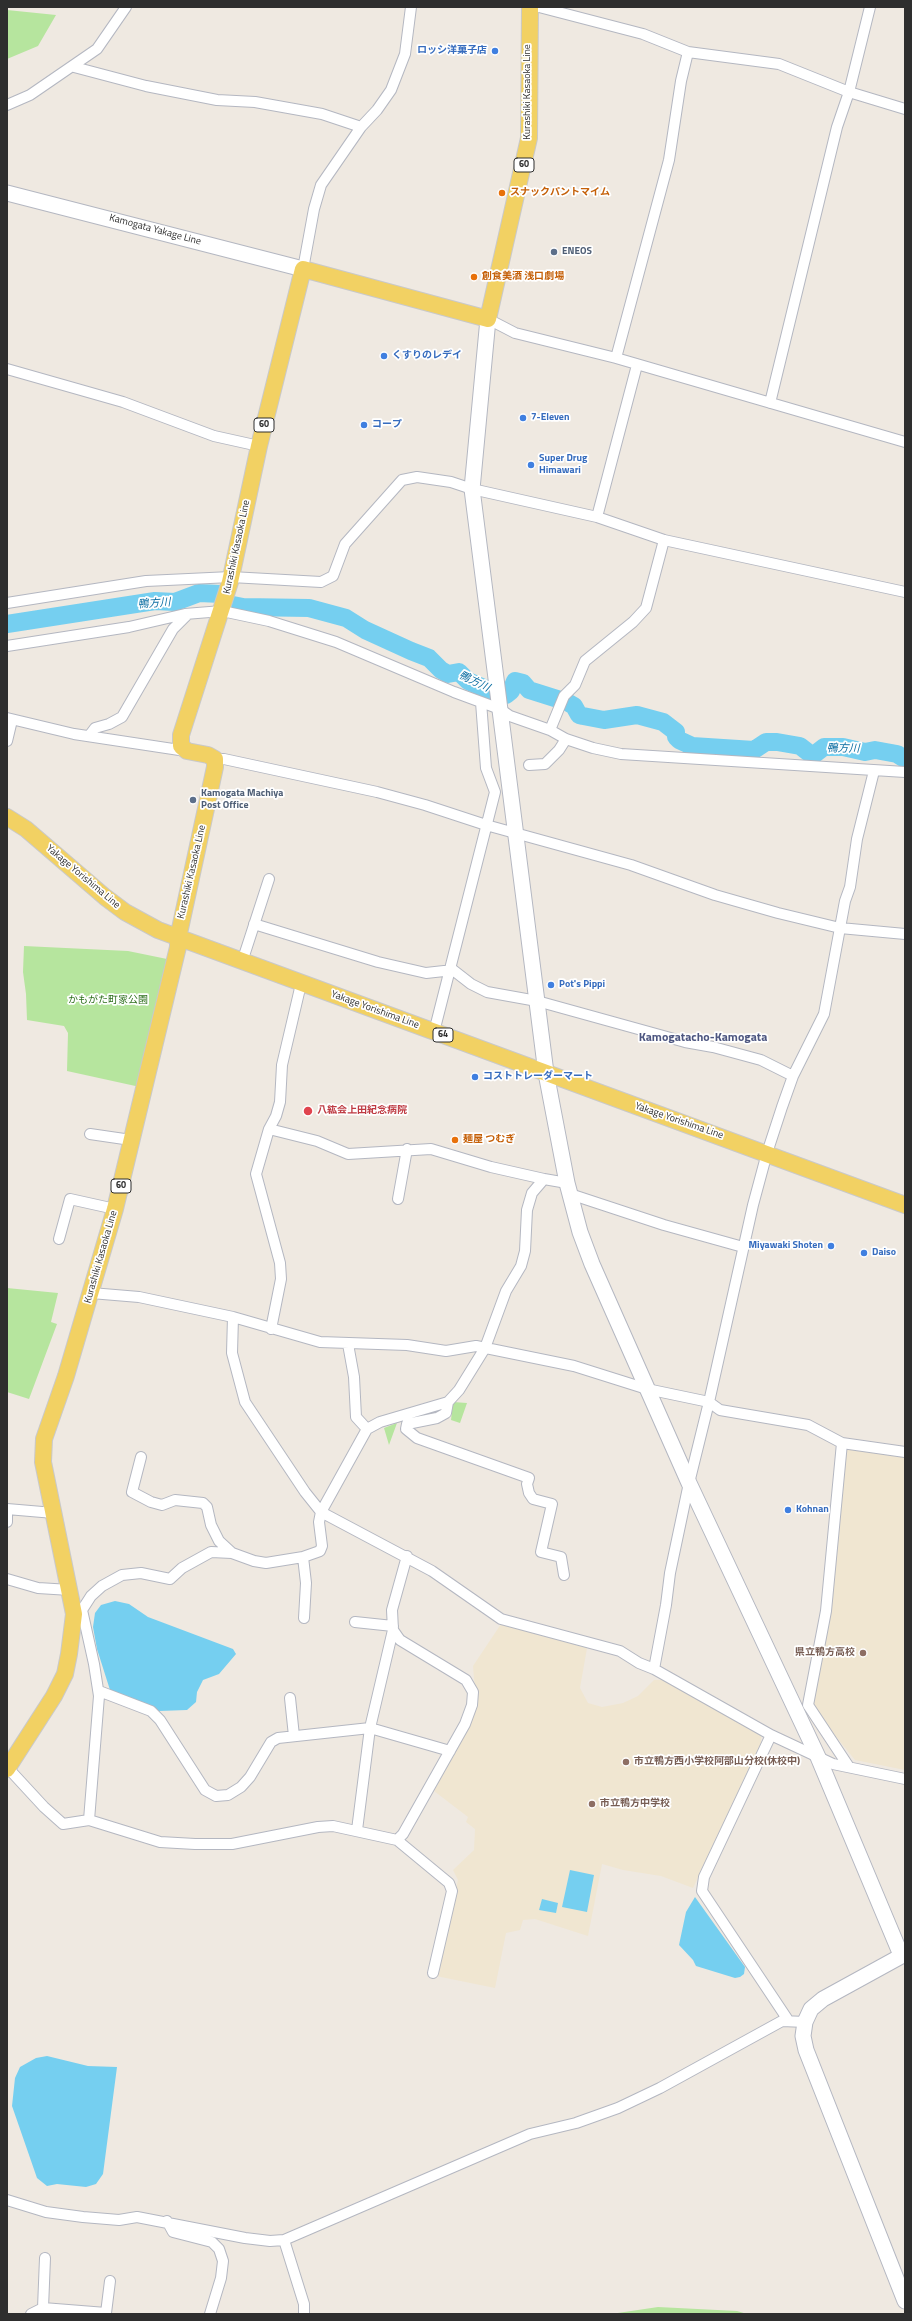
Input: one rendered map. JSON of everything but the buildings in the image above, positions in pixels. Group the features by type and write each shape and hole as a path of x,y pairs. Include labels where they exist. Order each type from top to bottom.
{"main road":[{"name":"Kurashiki Kasaoka Line","path":"488,319 529,138 530,7"},
{"name":"Kurashiki Kasaoka Line","path":"187,751 181,746 181,735 231,579 259,446 303,269"},
{"path":"303,269 488,319"},
{"path":"187,751 208,755 215,759"},
{"name":"Kurashiki Kasaoka Line","path":"8,1769 54,1696 65,1674 78,1612 70,1590 43,1462 44,1439 66,1376 115,1209 178,947 178,938 216,767 215,759"},
{"name":"Yakage Yorishima Line","path":"7,817 26,829 125,912 158,930 301,984 767,1153 905,1205"}],"street":[{"path":"7,105 30,95 74,67 97,50 126,7"},
{"path":"303,269 314,209 321,185 361,127 377,110 391,90 405,54 411,7"},
{"path":"539,7 644,34 688,52 780,64 849,92 905,108"},
{"path":"770,403 837,127 849,92 870,7"},
{"path":"616,358 669,160 681,81 688,52"},
{"path":"74,67 146,86 217,100 255,102 322,114 361,127"},
{"name":"Kamogata Yakage Line","path":"7,193 303,269"},
{"path":"905,442 616,358 515,333 488,319 472,489 546,1073 569,1189 580,1232 592,1264 689,1483 818,1757 903,1954 823,1999 812,2009 805,2022 803,2036 806,2050 905,2301"},
{"path":"597,516 637,365"},
{"path":"7,369 123,402 214,436 259,446"},
{"path":"7,603 146,581 231,579 321,582 333,576 345,544 402,480 417,477 451,482 472,489 597,516 664,540 905,592"},
{"path":"550,730 564,696 575,685 585,661 633,622 646,608 664,540"},
{"path":"7,646 129,627 189,613 222,611 270,621 336,642 500,709 510,716 550,730 566,740 621,754 836,766 874,771 905,772"},
{"path":"89,736 95,728 122,717 173,629 189,613"},
{"path":"434,1032 494,792 486,768 481,702"},
{"path":"7,741 10,719 89,736 187,751"},
{"path":"529,765 545,764 559,750 566,740"},
{"path":"215,759 224,759 377,792 425,805 486,825 631,865 716,895 840,928 905,934"},
{"path":"654,1669 670,1573 689,1483 710,1402 743,1247 767,1153 793,1076 824,1014 845,901 850,888 857,839 874,771"},
{"path":"242,962 269,879"},
{"path":"254,924 385,963 426,972 453,970 471,984 487,992 537,1001 670,1038 713,1047 761,1060 793,1076"},
{"path":"271,1329 281,1279 280,1263 256,1174 269,1129 276,1116 280,1102 282,1065 301,984"},
{"path":"269,1129 317,1141 348,1154 407,1149 431,1150 490,1167 544,1179 664,1225 743,1247"},
{"path":"90,1134 131,1140"},
{"path":"398,1199 407,1149"},
{"path":"544,1179 532,1193 527,1210 526,1251 521,1266 506,1291 485,1348 471,1372 448,1402 446,1413 437,1418 407,1424 406,1429 417,1438 529,1478 527,1484 529,1493 533,1499 552,1504 541,1552 561,1557 564,1575"},
{"path":"59,1239 70,1199 115,1209"},
{"path":"91,1293 138,1297 233,1317 320,1342 407,1345 446,1350 476,1346 574,1366 647,1389 710,1402 720,1410 808,1425 842,1443 905,1452"},
{"path":"233,1317 232,1353 245,1402 305,1492 321,1512 407,1556 438,1574 501,1619 620,1651 639,1663 654,1669 771,1734 833,1764 905,1779"},
{"path":"348,1344 354,1377 356,1417 367,1429"},
{"path":"89,1820 98,1691 78,1612 91,1596 116,1577 141,1573 170,1579 200,1556 211,1552 232,1553 254,1561 266,1563 303,1558 320,1552 322,1546 319,1522 321,1512 367,1429 380,1422 448,1402"},
{"path":"842,1443 826,1611 808,1705 849,1767"},
{"path":"141,1457 132,1492 151,1502 162,1505 175,1500 203,1503 207,1507 211,1525 219,1541 232,1553"},
{"path":"7,1508 54,1512"},
{"path":"7,1514 7,1522"},
{"path":"357,1830 370,1728 393,1628 392,1610 407,1556"},
{"path":"303,1558 306,1583 304,1618"},
{"path":"7,1579 38,1588 70,1590"},
{"path":"355,1622 393,1628"},
{"path":"393,1628 400,1640 466,1680 473,1692 472,1705 465,1724 402,1834 397,1840"},
{"path":"98,1691 151,1711 160,1720 205,1790 216,1796 228,1794 241,1787 250,1777 271,1742 278,1738 370,1728 450,1751"},
{"path":"290,1698 294,1736"},
{"path":"771,1734 704,1876 702,1891 788,2020"},
{"path":"8,1769 44,1808 63,1824 89,1820 160,1842 232,1844 318,1827 333,1826 357,1830 397,1840 449,1883 452,1891 433,1973"},
{"path":"7,2200 46,2212 119,2220 137,2217 167,2221 245,2238 270,2241 284,2240 530,2134 576,2123 618,2108 660,2088 782,2021 788,2020 805,2022"},
{"path":"167,2221 173,2232 212,2242 219,2249 223,2261 222,2278 210,2314"},
{"path":"284,2240 304,2304 304,2314"},
{"path":"43,2308 45,2258"},
{"path":"31,2314 43,2308 106,2313 110,2281"}],"shaded area":[{"name":"県立鴨方高校","path":"850,1448 905,1456 905,1770 855,1760 811,1706 843,1453"},
{"name":"市立鴨方中学校","path":"501,1624 586,1644 587,1648 580,1688 588,1703 602,1707 623,1703 638,1696 654,1680 663,1680 757,1732 761,1736 761,1743 693,1888 661,1876 623,1870 602,1864 588,1936 535,1919 523,1920 520,1930 506,1933 495,1988 436,1976 458,1880 453,1870 474,1850 475,1829 466,1822 468,1817 434,1791 455,1753 475,1691 473,1666"}],"green space":[{"path":"7,10 56,15 38,46 7,59"},
{"name":"かもがた町家公園","path":"24,946 128,951 167,959 140,1087 67,1071 68,1033 64,1026 27,1020 23,972"},
{"path":"7,1288 58,1293 51,1322 57,1324 29,1399 7,1392"},
{"path":"453,1402 467,1403 460,1423 451,1420"},
{"path":"397,1423 389,1445 384,1428"},
{"path":"658,2307 737,2311 747,2314 611,2314"}],"water":[{"path":"115,1601 129,1604 148,1617 233,1649 236,1654 219,1674 203,1680 197,1692 196,1702 187,1710 159,1711 110,1690 97,1649 93,1627 95,1613 101,1605"},
{"path":"570,1870 594,1875 587,1912 562,1907"},
{"path":"695,1897 745,1967 744,1974 740,1977 735,1978 696,1966 693,1960 679,1945 686,1912"},
{"path":"542,1899 558,1903 556,1913 539,1910"},
{"path":"47,2056 88,2066 117,2067 103,2174 96,2184 86,2187 57,2184 47,2186 37,2178 12,2106 15,2078 20,2067 36,2058"}],"waterway":[{"name":"鴨方川","path":"7,624 155,601 175,602 199,593 221,594 228,604 243,607 309,608 346,618 365,630 429,658 441,670 448,674 459,672 468,681 486,689 506,695 511,691 515,681 523,683 529,690 567,702 574,706 579,715 604,720 637,715 663,722 676,732 676,737 679,740 692,746 754,750 766,742 777,742 800,746 809,753 815,754 824,747 843,747 865,752 875,750 897,754 905,759"}],"place":[{"name":"ロッシ洋菓子店","path":"495,51"},
{"name":"スナックパントマイム","path":"502,193"},
{"name":"ENEOS","path":"554,252"},
{"name":"創食美酒 浅口劇場","path":"474,277"},
{"name":"くすりのレデイ","path":"384,356"},
{"name":"7-Eleven","path":"523,418"},
{"name":"コープ","path":"364,425"},
{"name":"Super Drug Himawari","path":"531,465"},
{"name":"Kamogata Machiya Post Office","path":"193,800"},
{"name":"Pot's Pippi","path":"551,985"},
{"name":"コストトレーダーマート","path":"475,1077"},
{"name":"八紘会上田紀念病院","path":"308,1111"},
{"name":"麺屋 つむぎ","path":"455,1140"},
{"name":"Miyawaki Shoten","path":"831,1246"},
{"name":"Daiso","path":"864,1253"},
{"name":"Kohnan","path":"788,1510"},
{"name":"県立鴨方高校","path":"863,1653"},
{"name":"市立鴨方西小学校阿部山分校(休校中)","path":"626,1762"},
{"name":"市立鴨方中学校","path":"592,1804"}],"district":[{"name":"Kamogatacho-Kamogata","path":"703,1038"}]}
